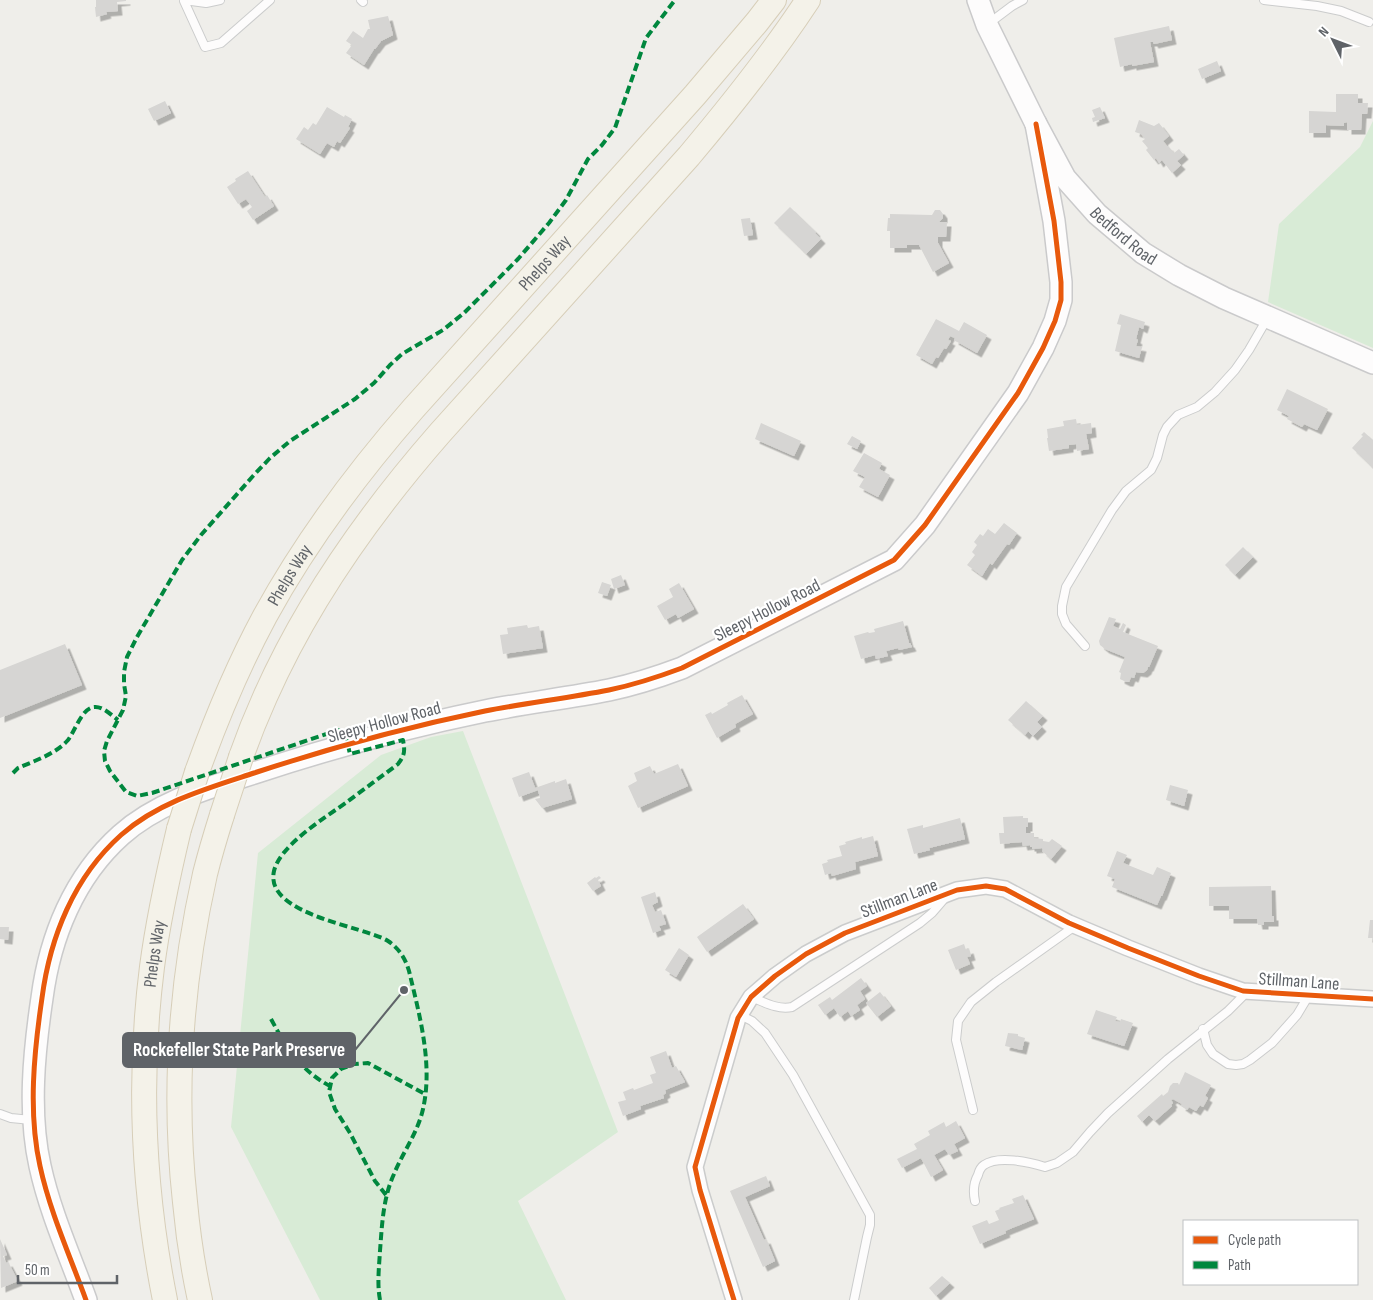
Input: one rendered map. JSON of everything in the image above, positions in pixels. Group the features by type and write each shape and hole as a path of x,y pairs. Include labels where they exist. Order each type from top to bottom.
{"main road":[{"name":"Phelps Way","path":"165,1300 148,1191 144,1117 152,969 163,899 179,829 197,772 226,697 265,616 302,553 344,492 413,409 726,60 774,0"},
{"name":"Phelps Way","path":"200,1300 187,1223 179,1118 181,1047 187,974 206,872 241,757 265,696 296,633 333,572 373,514 440,432 721,119 780,41 808,0"}],"street":[{"name":"Bedford Road","path":"978,0 987,25 1065,178 1097,214 1137,248 1179,275 1224,298 1373,363"},
{"name":"Sleepy Hollow Road","path":"86,1300 52,1209 40,1166 33,1120 35,1072 44,979 50,954 67,909 91,867 117,840 140,821 177,800 286,763 400,730 488,710 610,690 651,679 682,668 894,560 925,525 1018,393 1044,348 1055,321 1061,300 1061,282 1054,221 1036,124"},
{"name":"Stillman Lane","path":"734,1300 700,1190 695,1167 740,1015 751,997 775,976 806,954 845,933 958,890 986,886 1005,890 1075,926 1198,976 1246,991 1373,998"}],"lane":[{"path":"220,0 206,2 184,0 205,47 222,42 270,0"},
{"path":"987,25 1023,0"},
{"path":"1264,0 1317,6 1341,11 1368,22"},
{"path":"1085,646 1066,624 1062,614 1066,588 1112,510 1126,491 1151,470 1167,427 1178,415 1197,407 1215,392 1235,370 1268,317"},
{"path":"751,997 785,1009 792,1007 920,923 932,913 948,894"},
{"path":"974,1110 956,1040 958,1021 971,1002 1075,926"},
{"path":"975,1201 973,1192 975,1179 982,1166 993,1161 1009,1160 1030,1162 1045,1167 1065,1158 1073,1152 1120,1102 1203,1029 1228,1011 1246,991"},
{"path":"1203,1029 1207,1045 1213,1054 1228,1064 1243,1064 1272,1043 1297,1015 1309,995"},
{"path":"740,1015 752,1021 765,1033 793,1075 870,1215 870,1225 854,1300"},
{"path":"0,1114 12,1118 33,1120"}],"green space":[{"path":"1373,121 1373,348 1268,302 1279,224 1360,147"},
{"path":"463,731 618,1132 518,1201 566,1300 320,1300 231,1127 258,853 381,755 431,737"}],"building":[{"path":"96,0 126,1 117,2 118,11 106,12 107,14 96,17"},
{"path":"388,16 393,35 381,41 364,65 346,53 352,45 346,41 353,31 363,38 368,29 370,29 368,20"},
{"path":"1169,26 1172,40 1154,44 1150,42 1154,62 1120,67 1114,38"},
{"path":"1217,61 1221,71 1202,79 1198,69"},
{"path":"1336,94 1358,94 1358,103 1368,103 1367,114 1362,114 1361,130 1347,130 1347,122 1344,123 1344,126 1326,125 1326,133 1309,133 1309,111 1336,112"},
{"path":"165,101 171,113 154,121 148,109"},
{"path":"327,107 344,117 345,115 352,119 348,127 350,128 340,143 337,141 334,147 327,143 320,154 296,139 304,127 308,130 313,123 316,125"},
{"path":"1100,107 1105,118 1093,122 1092,118 1095,117 1092,110"},
{"path":"1139,120 1154,126 1159,123 1169,136 1163,141 1174,153 1179,149 1184,155 1177,161 1181,165 1172,173 1162,160 1159,163 1156,158 1154,160 1146,150 1148,148 1142,141 1145,139 1141,134 1135,132"},
{"path":"248,171 265,197 267,195 274,206 253,220 247,211 252,207 246,199 238,204 227,187 236,181 235,179"},
{"path":"790,207 821,239 806,254 774,223"},
{"path":"935,210 940,210 943,214 943,218 939,222 947,222 946,237 938,237 938,243 949,263 933,272 919,245 907,245 907,248 890,248 890,231 887,231 890,214 932,215"},
{"path":"750,218 753,235 744,236 741,219"},
{"path":"1120,314 1145,322 1143,329 1139,327 1136,339 1138,340 1136,346 1142,347 1139,358 1115,351 1121,325 1117,324"},
{"path":"936,319 959,331 964,322 987,335 977,353 950,336 948,340 951,341 946,349 944,348 932,364 916,355"},
{"path":"1287,389 1328,409 1317,430 1304,424 1302,427 1287,419 1289,416 1277,410"},
{"path":"1076,419 1077,425 1091,423 1092,433 1086,434 1089,449 1077,451 1076,444 1069,445 1069,448 1049,451 1047,429 1064,426 1063,421"},
{"path":"761,423 801,441 794,456 755,439"},
{"path":"1364,432 1373,440 1373,468 1352,448 1363,436 1361,435"},
{"path":"852,436 861,441 857,449 847,444"},
{"path":"864,453 882,463 879,469 890,475 878,497 859,487 865,477 853,471"},
{"path":"1004,523 1017,533 992,565 990,563 982,576 967,565 975,555 972,552 977,545 974,542 980,534 983,536 988,529 995,534"},
{"path":"1243,547 1253,557 1235,575 1225,565"},
{"path":"621,575 625,585 614,589 611,579"},
{"path":"602,582 611,585 607,596 598,593"},
{"path":"679,583 694,609 678,618 676,614 665,620 657,606 673,597 669,589"},
{"path":"1109,617 1116,619 1113,626 1120,629 1123,623 1126,625 1123,632 1158,646 1147,670 1143,673 1136,672 1134,678 1131,677 1129,682 1120,679 1121,673 1119,672 1125,657 1100,645 1099,641"},
{"path":"903,621 909,643 912,647 886,651 888,656 876,659 875,655 861,659 854,636 875,632 874,629"},
{"path":"527,625 528,628 539,626 543,648 503,654 500,635 508,634 507,628"},
{"path":"65,644 82,685 0,718 0,670"},
{"path":"742,695 753,714 735,724 736,727 717,738 705,715 711,712 712,714"},
{"path":"1026,701 1043,716 1037,722 1042,727 1033,736 1028,731 1025,735 1008,720"},
{"path":"678,764 688,786 638,808 628,786 637,781 634,773 650,766 654,774"},
{"path":"529,772 535,788 566,779 572,799 542,808 535,799 540,798 538,790 519,797 512,778"},
{"path":"1170,785 1188,790 1184,806 1166,800"},
{"path":"1023,816 1023,818 1028,818 1026,833 1034,833 1034,838 1043,839 1043,841 1049,842 1052,839 1062,846 1051,859 1042,851 1042,848 1032,849 1030,845 1023,846 1022,842 1000,844 999,833 1004,833 1003,817"},
{"path":"960,818 965,839 929,848 930,850 914,854 907,829 923,825 923,828"},
{"path":"873,836 878,856 855,862 856,869 832,876 831,873 825,875 822,864 828,862 827,860 842,856 839,846 846,844 845,842 862,837 862,839"},
{"path":"1117,851 1127,855 1123,863 1153,875 1157,867 1171,873 1157,905 1112,887 1115,879 1107,876"},
{"path":"599,876 601,878 598,880 601,886 593,891 587,883"},
{"path":"1271,886 1274,922 1264,922 1264,925 1258,925 1257,919 1229,919 1229,906 1209,906 1209,887"},
{"path":"655,892 658,902 652,905 655,912 661,910 666,924 659,926 661,930 653,933 641,897"},
{"path":"743,904 754,919 707,952 697,937"},
{"path":"1370,920 1373,920 1373,938 1368,938"},
{"path":"0,927 9,927 8,940 0,939"},
{"path":"964,944 966,950 969,949 971,956 967,957 970,964 956,970 948,950"},
{"path":"679,948 689,955 676,977 665,970"},
{"path":"861,978 867,986 860,991 865,999 857,1005 860,1010 851,1016 848,1011 840,1017 834,1008 825,1015 818,1005 830,997 832,1000"},
{"path":"880,992 891,1006 877,1017 866,1003"},
{"path":"1096,1010 1117,1017 1115,1021 1120,1022 1121,1019 1133,1023 1124,1046 1087,1034"},
{"path":"1008,1033 1018,1034 1018,1036 1025,1038 1022,1050 1005,1046"},
{"path":"666,1051 672,1068 676,1066 685,1082 665,1090 664,1098 640,1106 641,1109 623,1116 618,1102 626,1100 623,1092 653,1083 650,1075 656,1073 650,1057"},
{"path":"1185,1072 1211,1085 1205,1096 1208,1098 1203,1107 1200,1105 1196,1111 1189,1107 1187,1110 1181,1106 1182,1104 1173,1099 1171,1100 1172,1106 1155,1121 1149,1115 1142,1122 1137,1116 1162,1094 1163,1096 1168,1092 1173,1083 1178,1083 1179,1085"},
{"path":"956,1121 965,1138 954,1144 958,1151 949,1155 945,1149 934,1155 943,1170 931,1177 921,1158 902,1168 897,1159 917,1149 914,1144 930,1135 928,1131 944,1122 946,1127"},
{"path":"766,1176 770,1186 745,1197 775,1261 763,1267 730,1191"},
{"path":"1023,1195 1034,1219 980,1244 972,1226 987,1220 989,1224 999,1220 995,1211 1014,1203 1012,1199"},
{"path":"0,1239 7,1255 3,1256 6,1263 8,1262 18,1281 1,1288"},
{"path":"942,1276 950,1283 936,1296 929,1288"}],"marked path":[{"path":"380,1300 379,1270 385,1202 390,1183 421,1117 426,1092 426,1058 418,1007 407,965 396,948 388,941 376,935 318,917 299,909 284,898 275,886 274,871 285,851 305,832 398,764 404,753 403,740 350,754 345,733 338,730 152,793 137,796 126,792 110,771 105,761 104,751 123,710 126,696 124,672 127,657 182,560 201,535 270,458 290,441 355,399 374,383 402,354 443,330 464,313 518,259 549,223 566,200 588,159 615,128 646,38 675,0"},
{"path":"13,773 18,768 44,757 63,745 71,736 82,716 90,708 101,708 118,720"},
{"path":"271,1019 295,1057 311,1073 330,1086"},
{"path":"386,1195 375,1181 335,1109 329,1092 332,1078 341,1069 354,1064 368,1063 425,1094"}],"cycle path":[{"path":"86,1300 44,1183 36,1145 33,1103 39,1019 51,953 58,931 77,889 104,852 135,823 167,805 184,797 283,764 369,739 456,717 609,690 682,668 894,560 925,525 1018,393 1043,348 1055,321 1061,300 1061,282 1054,221 1036,124"},
{"path":"734,1300 700,1190 695,1167 738,1018 751,997 775,976 806,954 845,933 957,890 986,886 1005,889 1069,923 1199,976 1243,991 1373,999"}],"place":[{"name":"Rockefeller State Park Preserve","path":"404,990"}]}
